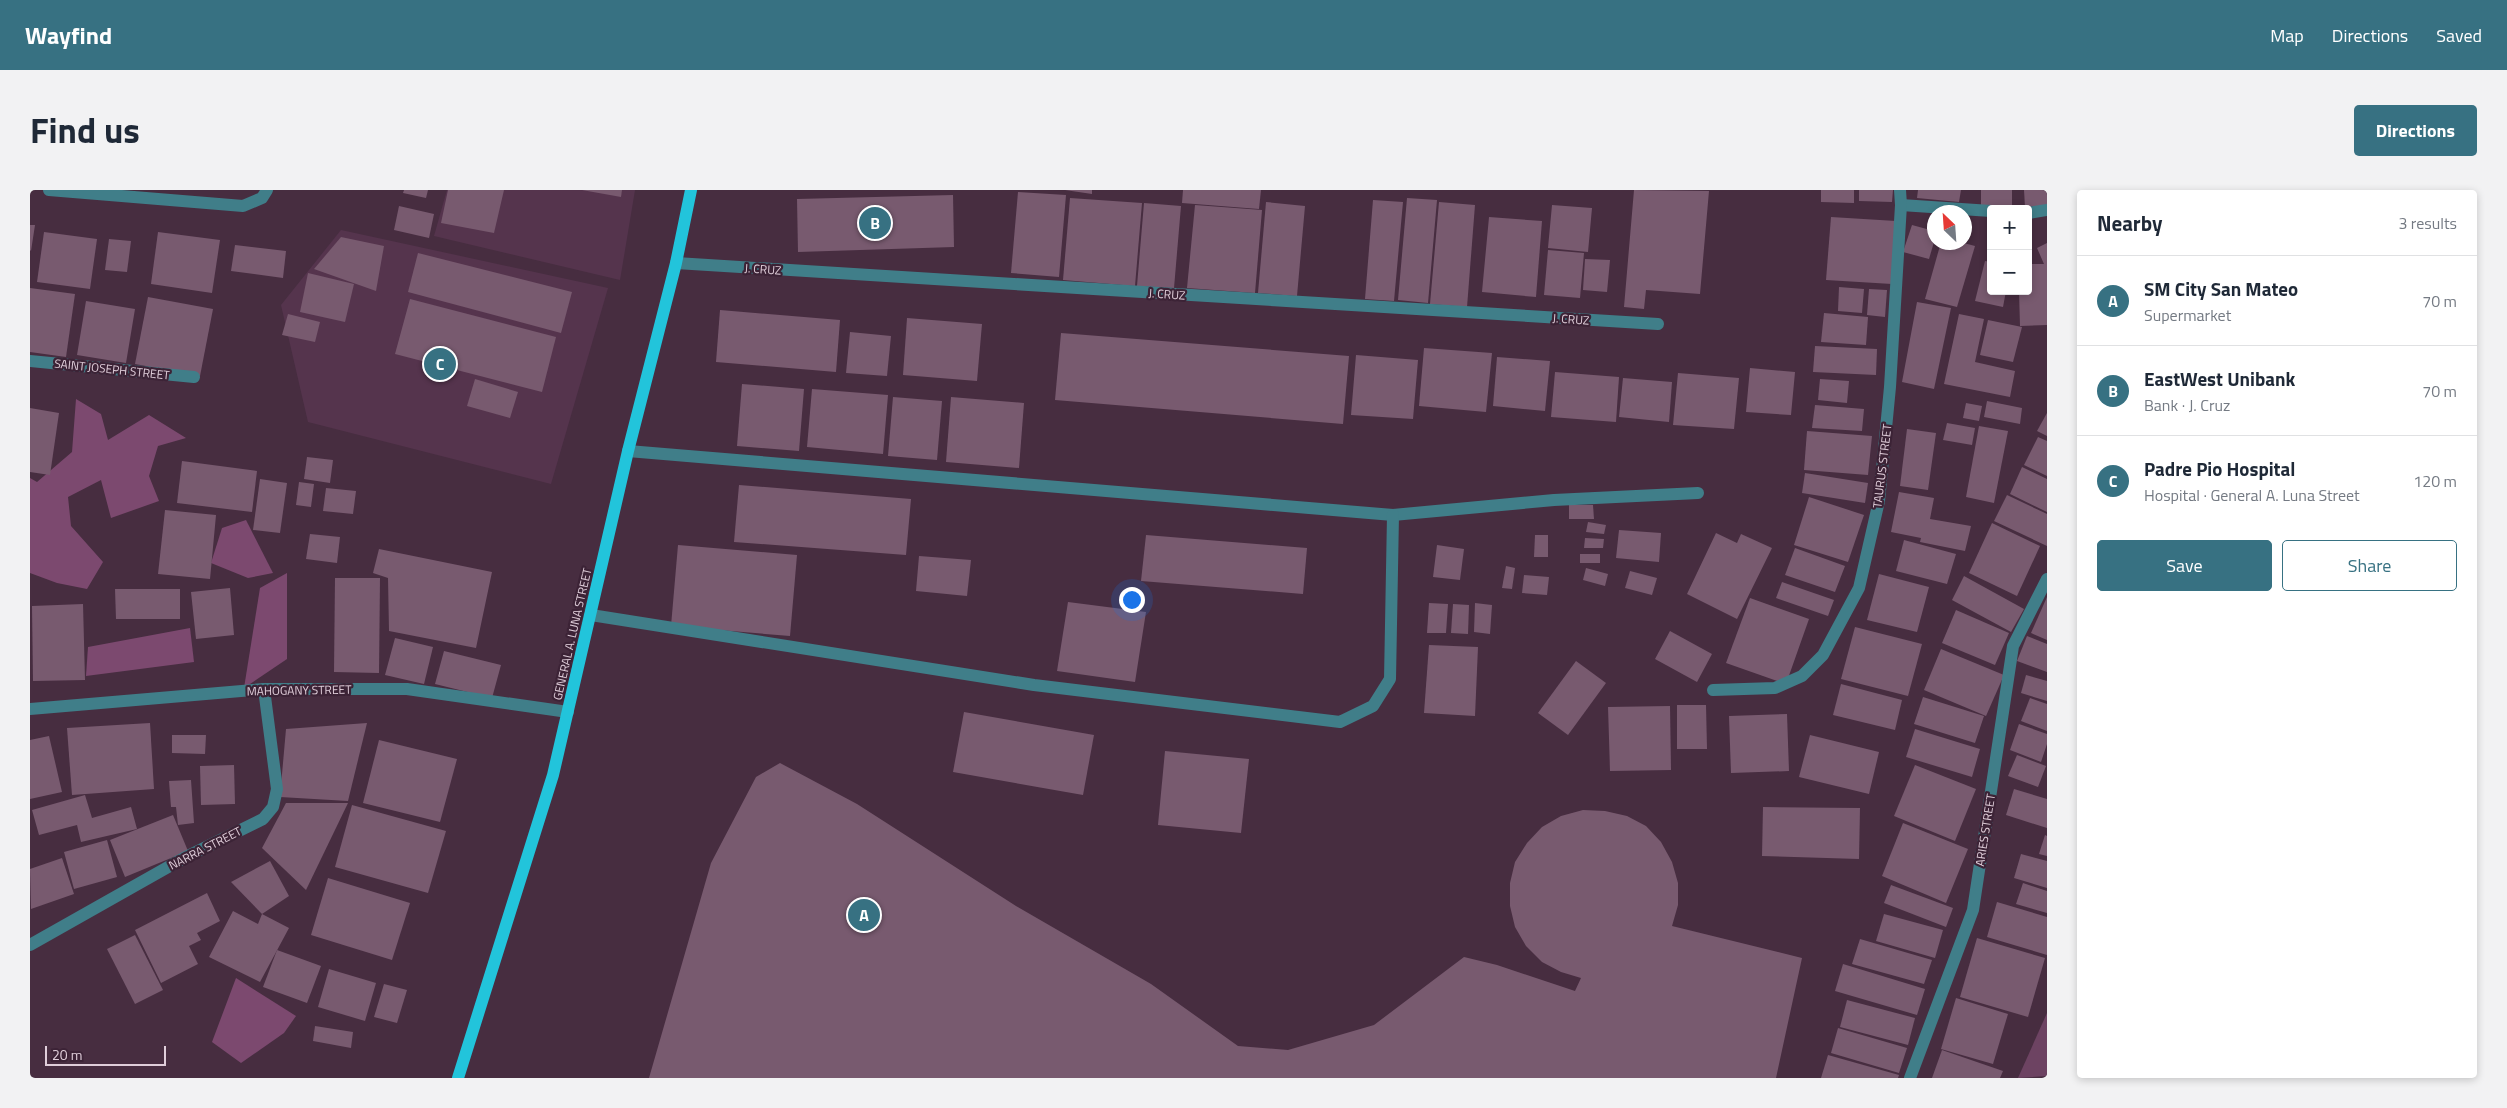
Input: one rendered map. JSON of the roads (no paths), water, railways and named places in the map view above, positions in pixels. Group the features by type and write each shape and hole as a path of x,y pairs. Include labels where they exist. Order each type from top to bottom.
{"main road":[{"name":"GENERAL A. LUNA STREET","path":"458,1078 545,802 591,615 628,450 676,263 691,190"}],"street":[{"path":"50,190 128,194 243,206 262,198 267,190"},
{"name":"TAURUS STREET","path":"1713,690 1775,688 1802,676 1823,655 1859,588 1879,501 1890,387 1901,205 1900,190"},
{"path":"1901,205 1987,212"},
{"path":"2032,212 2047,210"},
{"name":"J. CRUZ","path":"676,263 1658,324"},
{"name":"SAINT JOSEPH STREET","path":"30,361 194,377"},
{"path":"628,450 1393,516 1554,500 1698,493"},
{"path":"591,615 1034,685 1340,722 1373,706 1390,679 1393,516"},
{"name":"ARIES STREET","path":"1910,1078 1973,910 2013,646 2047,579"},
{"name":"MAHOGANY STREET","path":"30,709 264,688 407,689 568,712"},
{"name":"NARRA STREET","path":"30,945 184,858 263,819 273,807 277,789 264,688"}],"place":[{"name":"EastWest Unibank","path":"875,223"},
{"name":"Padre Pio Hospital","path":"440,364"},
{"name":"SM City San Mateo","path":"864,915"}]}
